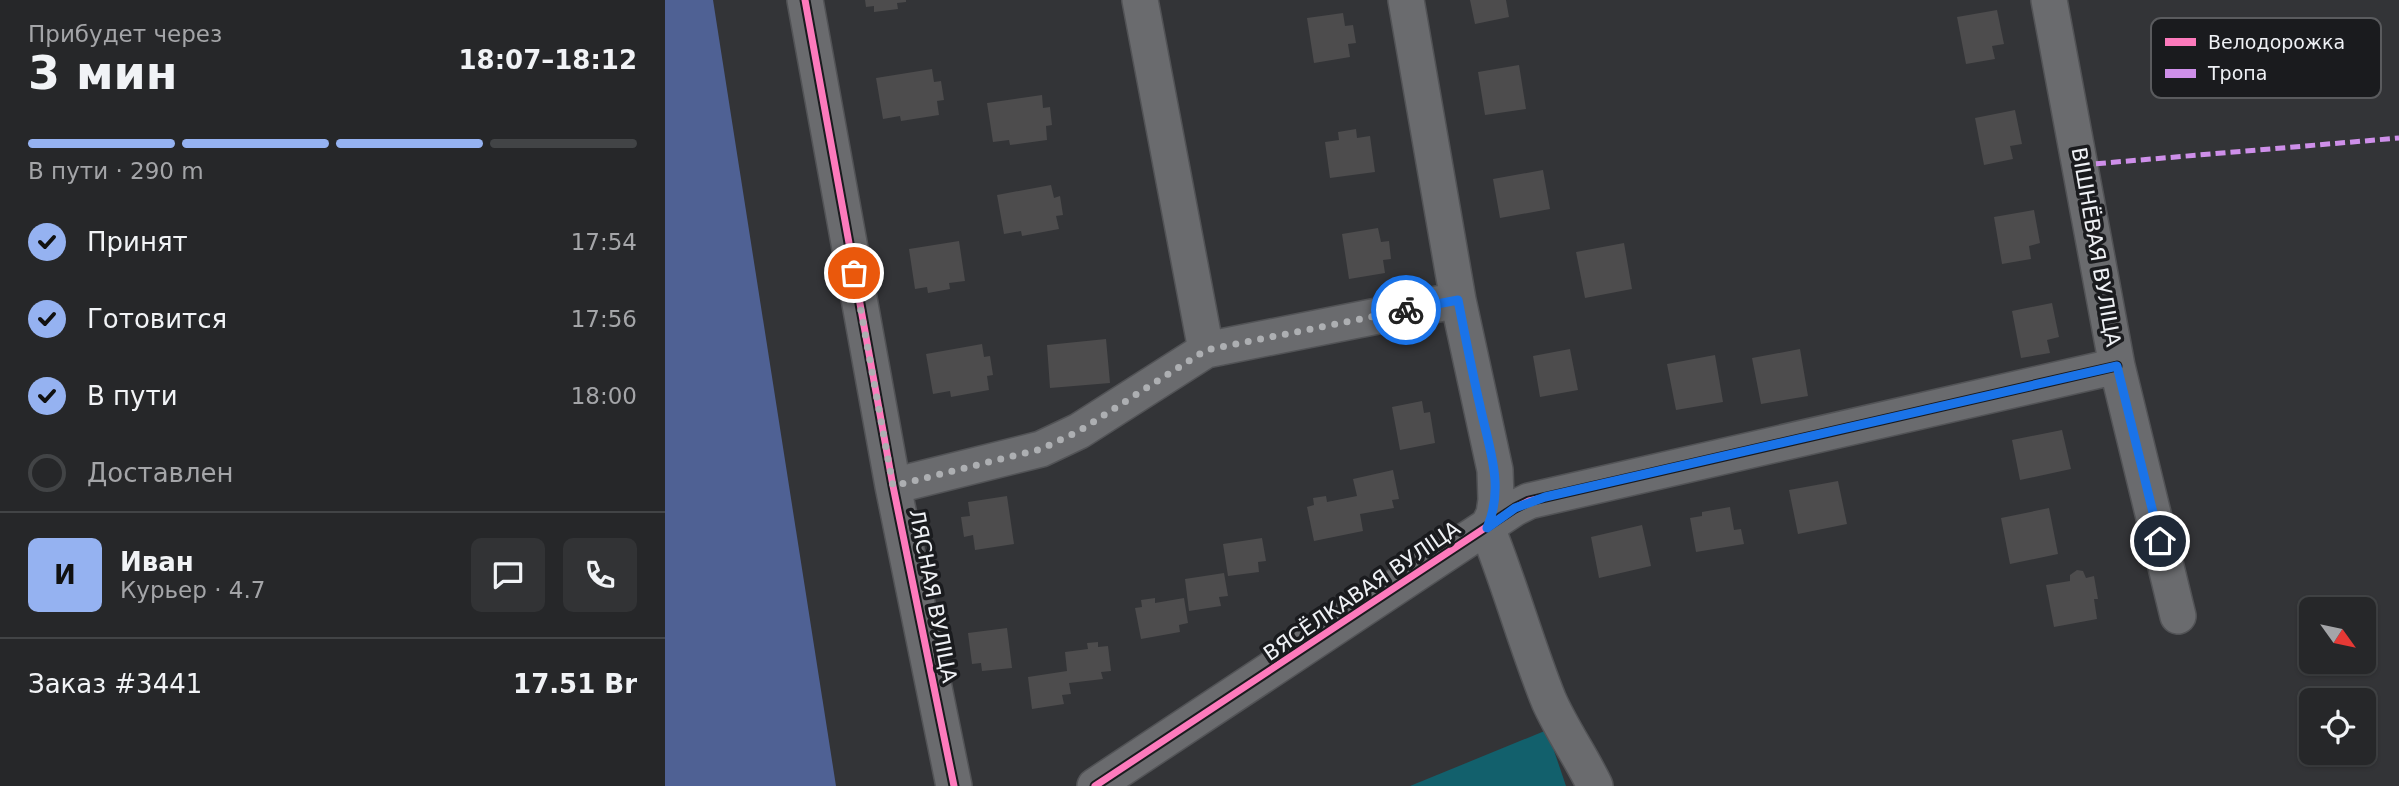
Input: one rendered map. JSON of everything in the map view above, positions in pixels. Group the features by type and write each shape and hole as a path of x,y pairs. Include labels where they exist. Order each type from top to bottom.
{"street":[{"name":"ЛЯСНАЯ ВУЛІЦА","path":"805,0 893,486 954,786"},
{"path":"1140,0 1206,350"},
{"name":"ВЯСЁЛКАВАЯ ВУЛІЦА","path":"1406,0 1458,300 1495,470 1496,500 1494,514 1487,528"},
{"name":"ВІШНЁВАЯ ВУЛІЦА","path":"2049,0 2117,366 2178,616"},
{"path":"893,486 1041,449 1079,431 1206,350 1458,300"},
{"name":"ВЯСЁЛКАВАЯ ВУЛІЦА","path":"1095,786 1515,508 1545,497 2117,366"},
{"path":"1487,528 1506,574 1551,705 1595,786"}],"shaded area":[{"path":"665,0 713,0 836,786 665,786"},
{"path":"1547,730 1566,786 1410,786"}],"building":[{"path":"865,0 906,2 897,3 898,9 874,12 874,6 866,7"},
{"path":"1470,0 1506,0 1509,17 1475,24"},
{"path":"1997,10 2004,44 1992,46 1995,59 1966,64 1957,17"},
{"path":"1343,13 1345,26 1353,25 1356,43 1348,44 1350,57 1314,63 1307,18"},
{"path":"1519,65 1526,109 1485,115 1478,72"},
{"path":"932,69 934,82 941,81 944,100 937,101 939,115 901,121 900,116 883,119 876,78"},
{"path":"1042,95 1043,108 1050,107 1052,125 1046,126 1047,140 1010,145 1009,140 993,142 987,103"},
{"path":"2015,110 2022,144 2010,146 2013,159 1984,165 1975,118"},
{"path":"1356,129 1357,138 1370,136 1375,172 1330,178 1325,142 1339,140 1338,132"},
{"path":"1543,170 1550,209 1500,218 1493,179"},
{"path":"1051,185 1054,198 1060,196 1063,215 1056,216 1059,229 1022,236 1021,231 1004,234 997,195"},
{"path":"2034,210 2040,243 2029,246 2031,259 2002,264 1994,217"},
{"path":"1378,228 1381,242 1389,241 1391,259 1383,260 1385,273 1349,279 1342,234"},
{"path":"959,241 965,281 949,283 950,289 928,293 927,287 915,289 909,249"},
{"path":"1624,243 1632,289 1585,298 1576,252"},
{"path":"2052,303 2059,337 2047,340 2050,353 2021,358 2012,311"},
{"path":"1106,339 1110,383 1050,388 1047,345"},
{"path":"982,344 984,357 990,356 993,375 987,376 989,390 951,397 950,391 933,394 926,354"},
{"path":"1570,349 1578,390 1540,397 1533,356"},
{"path":"1800,349 1808,396 1761,404 1752,358"},
{"path":"1715,355 1723,402 1676,410 1667,364"},
{"path":"1422,401 1424,413 1430,412 1435,443 1400,450 1392,407"},
{"path":"2062,430 2071,469 2020,480 2012,440"},
{"path":"1393,470 1399,499 1392,500 1394,508 1360,514 1363,531 1314,541 1307,507 1314,505 1313,498 1326,496 1327,502 1357,496 1353,479"},
{"path":"1838,481 1847,524 1798,534 1789,490"},
{"path":"1007,496 1014,544 975,550 973,535 964,537 961,517 970,516 968,502"},
{"path":"1730,507 1734,530 1741,529 1744,544 1696,552 1690,518 1702,516 1702,512"},
{"path":"2049,508 2058,554 2010,564 2001,518"},
{"path":"1642,525 1651,566 1599,578 1591,537"},
{"path":"1262,538 1266,561 1258,562 1259,572 1228,576 1223,544"},
{"path":"2077,570 2083,571 2086,578 2094,576 2098,599 2094,599 2097,619 2054,627 2046,585 2070,581 2070,575"},
{"path":"1224,573 1228,596 1219,597 1221,606 1189,611 1185,579"},
{"path":"1155,598 1155,603 1184,598 1188,623 1179,625 1180,632 1141,639 1135,608 1142,607 1141,600"},
{"path":"1007,628 1012,668 982,671 981,663 972,664 968,633"},
{"path":"1098,642 1098,647 1108,646 1111,671 1101,672 1103,679 1069,683 1071,694 1062,695 1064,704 1032,709 1028,677 1067,671 1065,652 1088,649 1087,643"}],"marked path":[{"path":"2081,165 2399,138"}],"cycle path":[{"path":"805,0 893,486 954,786"},
{"path":"1095,786 1529,501 2117,366"}],"way so far":[{"path":"854,273 893,486 1041,449 1079,431 1206,350 1406,310"}],"route":[{"path":"1406,310 1458,300 1495,470 1496,500 1494,514 1487,528 1515,508 1545,497 2117,366 2160,541"}]}
